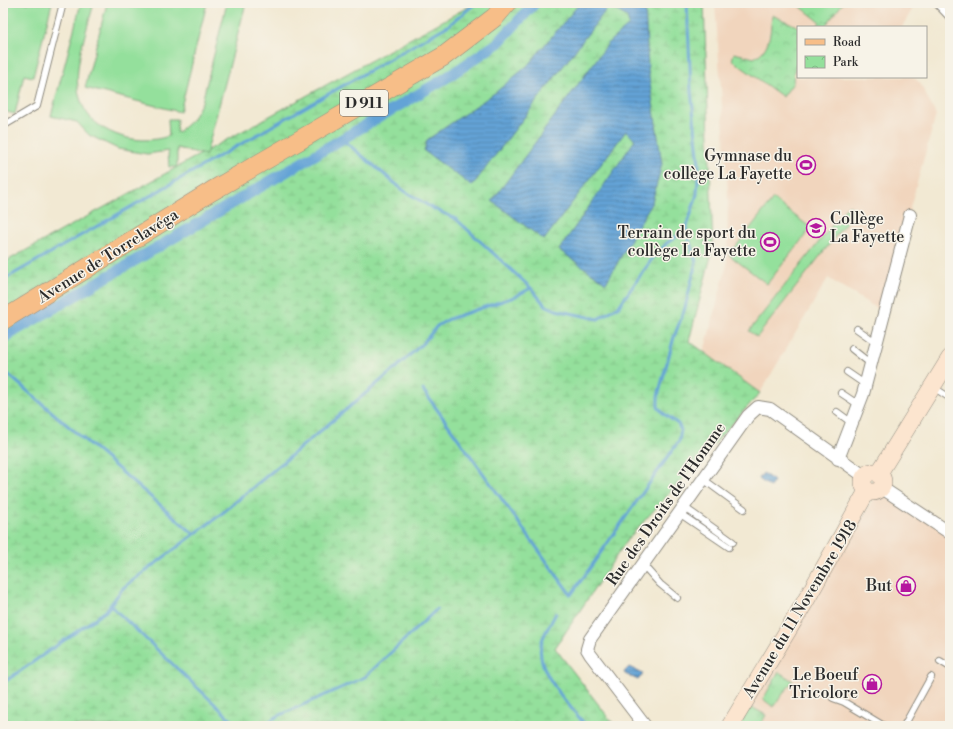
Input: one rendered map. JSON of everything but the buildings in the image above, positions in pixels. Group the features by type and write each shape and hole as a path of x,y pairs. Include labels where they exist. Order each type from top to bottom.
{"main road":[{"name":"Avenue de Torrelavéga","path":"3,320 212,191 444,56 495,17 507,3"},
{"name":"Avenue de Torrelavéga","path":"3,307 116,242 212,191"},
{"name":"Avenue du 11 Novembre 1918","path":"730,726 805,602 873,482 950,358"}],"street":[{"path":"838,459 866,385 910,215"},
{"name":"Rue des Droits de l'Homme","path":"645,726 588,650 590,639 748,416 758,407 770,409 838,459 950,533"}],"lane":[{"path":"3,126 37,106 63,3"},
{"path":"936,3 950,18"},
{"path":"857,329 877,343"},
{"path":"852,350 871,364"},
{"path":"847,372 866,385"},
{"path":"932,387 950,398"},
{"path":"841,392 859,405"},
{"path":"837,412 852,423"},
{"path":"703,480 744,509"},
{"path":"681,510 731,545"},
{"path":"643,565 660,584 677,598"},
{"path":"940,661 950,667"},
{"path":"905,724 931,677"},
{"path":"833,698 844,702 884,726"}],"shaded area":[{"name":"Collège La Fayette","path":"715,3 916,3 903,26 797,26 797,78 914,78 920,83 936,115 881,311 828,278 760,393 704,352 727,265 728,191"},
{"path":"882,485 950,526 950,726 736,726"}],"green space":[{"path":"3,3 52,3 33,77 24,75 15,114 3,111"},
{"path":"81,3 94,3 84,39 78,76 79,94 85,109 96,123 115,134 128,138 148,140 169,136 168,119 177,119 177,133 192,120 202,102 227,3 246,3 206,155 177,148 177,167 169,167 168,151 147,154 118,149 89,135 77,122 51,116"},
{"path":"107,3 207,3 180,112 85,88"},
{"path":"475,3 704,3 713,248 689,341 760,393 627,540 555,648 615,726 3,726 3,263"},
{"path":"796,3 843,3 826,26 818,26 820,22"},
{"path":"772,15 797,26 797,64 794,71 793,83 783,97 732,60 734,53 754,58 760,54 767,45"},
{"name":"Terrain de sport du collège La Fayette","path":"773,199 811,228 767,284 729,255"},
{"path":"848,205 856,210 757,337 749,331"},
{"path":"779,672 793,681 773,707 763,699"},
{"path":"753,708 766,715 760,726 739,726 748,710"}],"water":[{"path":"580,3 645,3 648,69 662,164 652,202 606,283 559,250 635,140 626,131 544,240 492,201 610,41 629,25 627,17 609,6 472,186 424,151 427,140 496,92 527,66"},
{"path":"763,473 774,481 770,487 759,479"},
{"path":"629,667 643,674 638,680 625,674 624,672"}],"waterway":[{"path":"3,280 449,25 476,3"},
{"path":"3,338 446,78 498,43 535,3"},
{"path":"423,390 571,595 679,441 681,430 678,424 663,413 658,407 658,396 674,337 685,308 696,262 686,230 697,194 699,164 691,90 687,3"},
{"path":"343,140 403,190 432,208 456,219 531,288 545,305 556,310 598,319 619,306 652,259 667,243 686,230"},
{"path":"3,683 106,611 123,588 220,515 397,367 424,342 437,326 449,319 514,297 531,288"},
{"path":"3,370 194,534"},
{"path":"110,605 238,726"},
{"path":"262,726 276,717 365,677 437,609"},
{"path":"556,613 542,641 540,652 542,663 554,686 586,726"}],"place":[{"name":"Gymnase du collège La Fayette","path":"806,165"},
{"name":"Collège La Fayette","path":"816,228"},
{"name":"Terrain de sport du collège La Fayette","path":"770,242"},
{"name":"But","path":"906,586"},
{"name":"Le Boeuf Tricolore","path":"872,684"}]}
